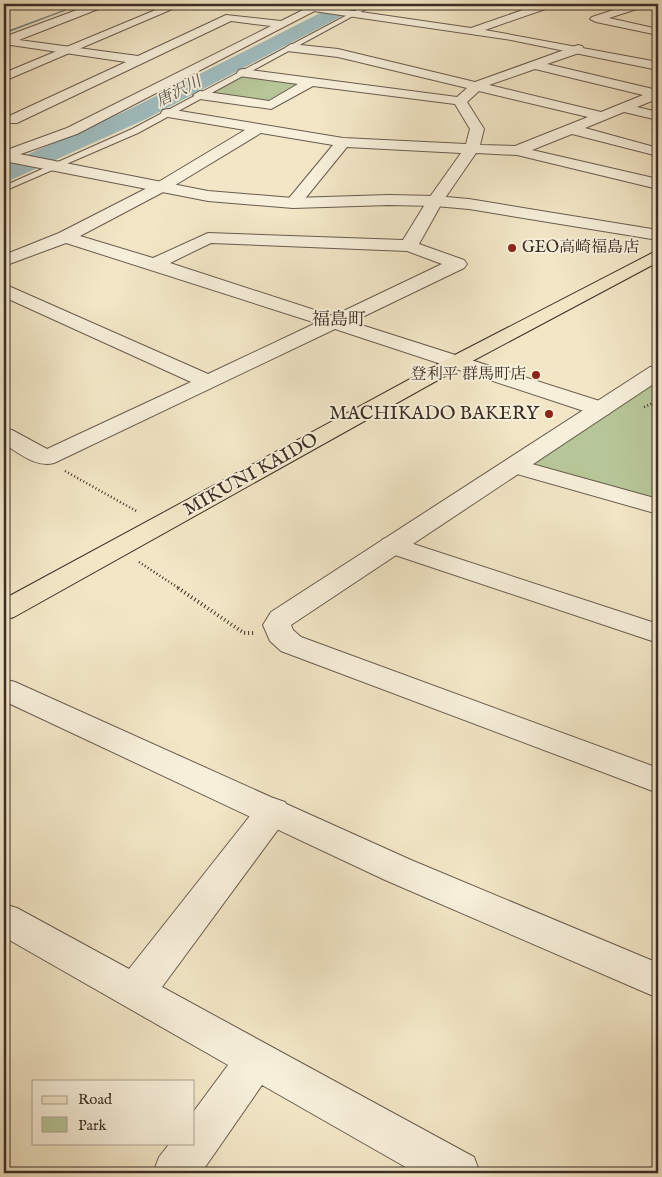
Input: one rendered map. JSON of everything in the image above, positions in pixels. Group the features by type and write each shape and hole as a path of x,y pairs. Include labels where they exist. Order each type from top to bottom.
{"main road":[{"name":"MIKUNI KAIDO","path":"4,611 456,362 658,255"}],"street":[{"path":"5,42 102,4"},
{"path":"4,77 179,4"},
{"path":"286,4 319,6 353,13 472,30 658,66"},
{"path":"433,4 447,6 453,4"},
{"path":"472,30 550,4"},
{"path":"643,4 596,19 658,32"},
{"path":"5,157 72,130 319,6"},
{"path":"8,119 230,17 281,24"},
{"path":"5,42 196,67"},
{"path":"291,48 338,53 601,116"},
{"path":"243,73 460,101 478,85 578,49"},
{"path":"518,151 652,96 648,92 535,65"},
{"path":"200,96 271,105 310,82"},
{"path":"409,246 435,201 472,148 477,129 460,101"},
{"path":"623,108 658,116"},
{"path":"168,113 343,142 518,151 658,184"},
{"path":"8,119 72,130"},
{"path":"4,262 65,237 161,188 257,129"},
{"path":"572,129 658,152"},
{"path":"292,203 343,142"},
{"path":"5,157 208,196 292,203 389,200 469,204 658,236"},
{"path":"637,179 658,168"},
{"path":"65,237 601,409"},
{"path":"4,435 46,458 458,264 409,246 208,238 154,264"},
{"path":"4,290 209,382"},
{"path":"658,372 281,618 277,625 280,634 291,644 658,781"},
{"path":"514,466 658,507"},
{"path":"392,545 658,634"},
{"path":"4,689 273,810 398,870 658,981"},
{"path":"135,992 273,810"},
{"path":"4,919 458,1173"},
{"path":"175,1173 256,1060"}],"lane":[{"path":"4,9 27,4"},
{"path":"4,189 135,131 372,4"}],"path":[{"path":"46,458 144,515"},
{"path":"138,562 244,633 280,634"}],"green space":[{"path":"239,76 300,83 272,102 208,94"},
{"path":"658,375 658,507 514,466 605,406"}],"waterway":[{"path":"4,33 82,4"},
{"name":"唐沢川","path":"4,174 138,114 351,4"}],"place":[{"name":"GEO高崎福島店","path":"512,248"},
{"name":"登利平 群馬町店","path":"536,375"},
{"name":"MACHIKADO BAKERY","path":"549,414"}],"district":[{"name":"福島町","path":"339,320"}]}
